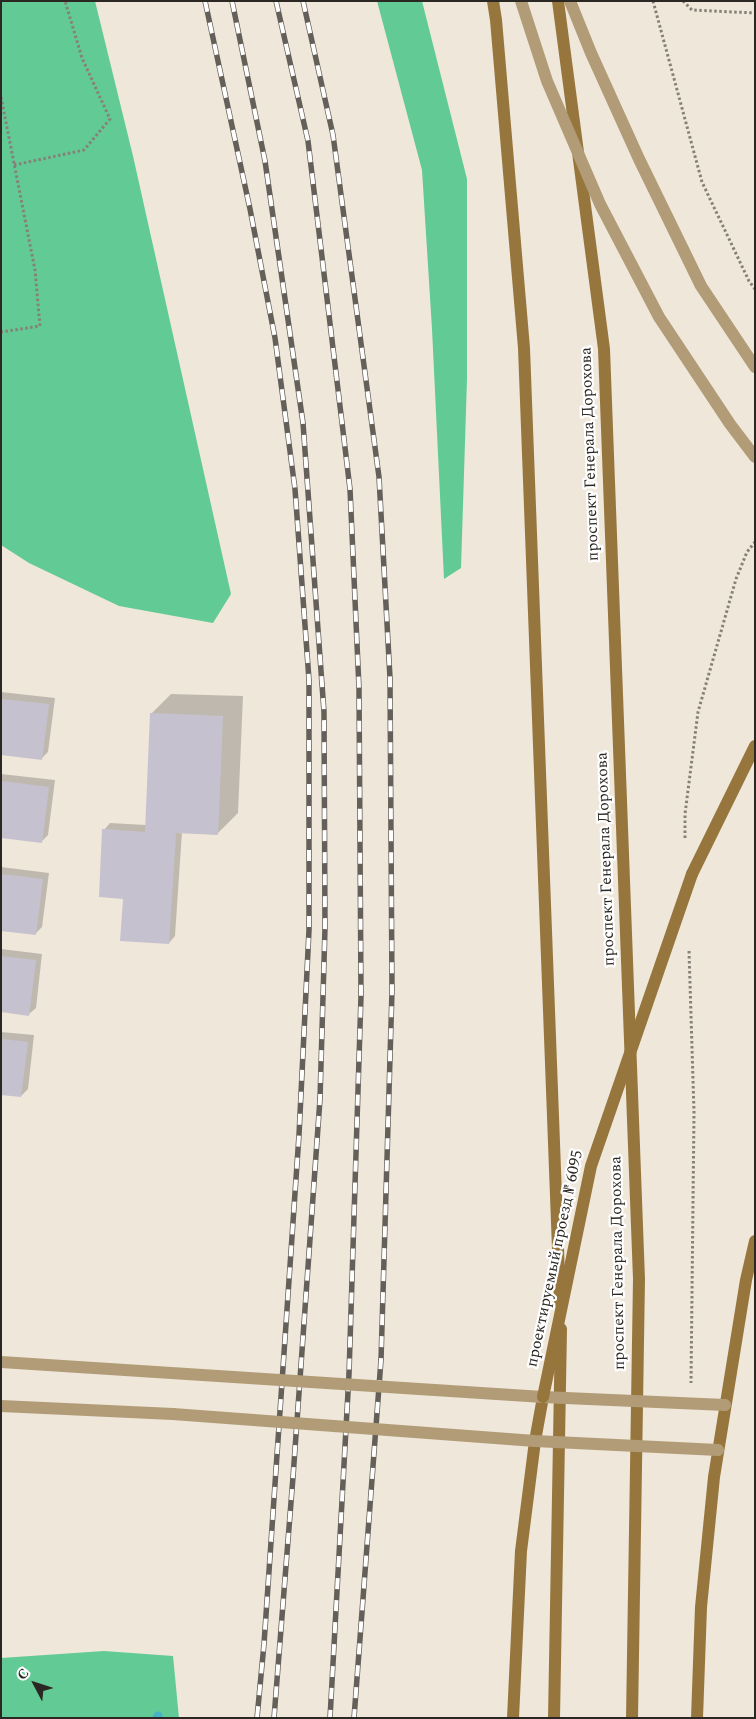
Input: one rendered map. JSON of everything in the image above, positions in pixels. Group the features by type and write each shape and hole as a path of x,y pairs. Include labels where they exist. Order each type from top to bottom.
{"main road":[{"path":"493,1 524,348 561,1312 554,1718"},
{"name":"проспект Генерала Дорохова","path":"558,1 604,349 638,1278 632,1718"},
{"name":"проектируемый проезд № 6095","path":"513,1718 521,1551 535,1442 591,1166 692,874 755,746"},
{"path":"697,1718 701,1607 718,1450 746,1280 755,1241"}],"street":[{"path":"521,1 547,81 600,204 659,317 730,424 755,457"},
{"path":"570,1 591,53 639,159 701,286 755,368"},
{"path":"1,1362 543,1397 725,1405"},
{"path":"1,1406 183,1414 535,1442 718,1450"}],"path":[{"path":"14,165 84,150 110,119 82,58 65,1"},
{"path":"653,1 702,182 749,282 755,289"},
{"path":"683,1 692,10 755,13"},
{"path":"1,98 35,270 40,326 1,332"},
{"path":"686,844 685,814 698,712 736,579 747,552 755,542"},
{"path":"689,943 694,1112 691,1390"}],"green space":[{"path":"1,1 95,1 133,156 231,594 213,623 119,606 29,563 1,545"},
{"path":"377,1 422,1 467,179 467,379 461,568 444,579 422,170"},
{"path":"104,1651 173,1656 179,1718 1,1718 1,1658"}],"building":[{"path":"1,699 49,704 42,760 1,755"},
{"path":"150,713 223,716 218,835 176,833 169,944 120,941 123,899 99,897 102,829 145,832"},
{"path":"1,781 49,787 42,843 1,838"},
{"path":"1,874 43,879 36,935 1,931"},
{"path":"1,956 36,960 29,1016 1,1012"},
{"path":"1,1039 28,1042 21,1097 1,1095"}],"railway":[{"path":"205,1 250,209 275,338 295,489 309,680 309,930 299,1135 264,1644 257,1718"},
{"path":"232,1 265,161 303,423 324,712 325,928 320,1099 274,1718"},
{"path":"276,1 308,141 350,489 359,688 361,996 349,1374 330,1718"},
{"path":"303,1 333,135 379,477 390,678 392,991 381,1360 354,1718"}]}
